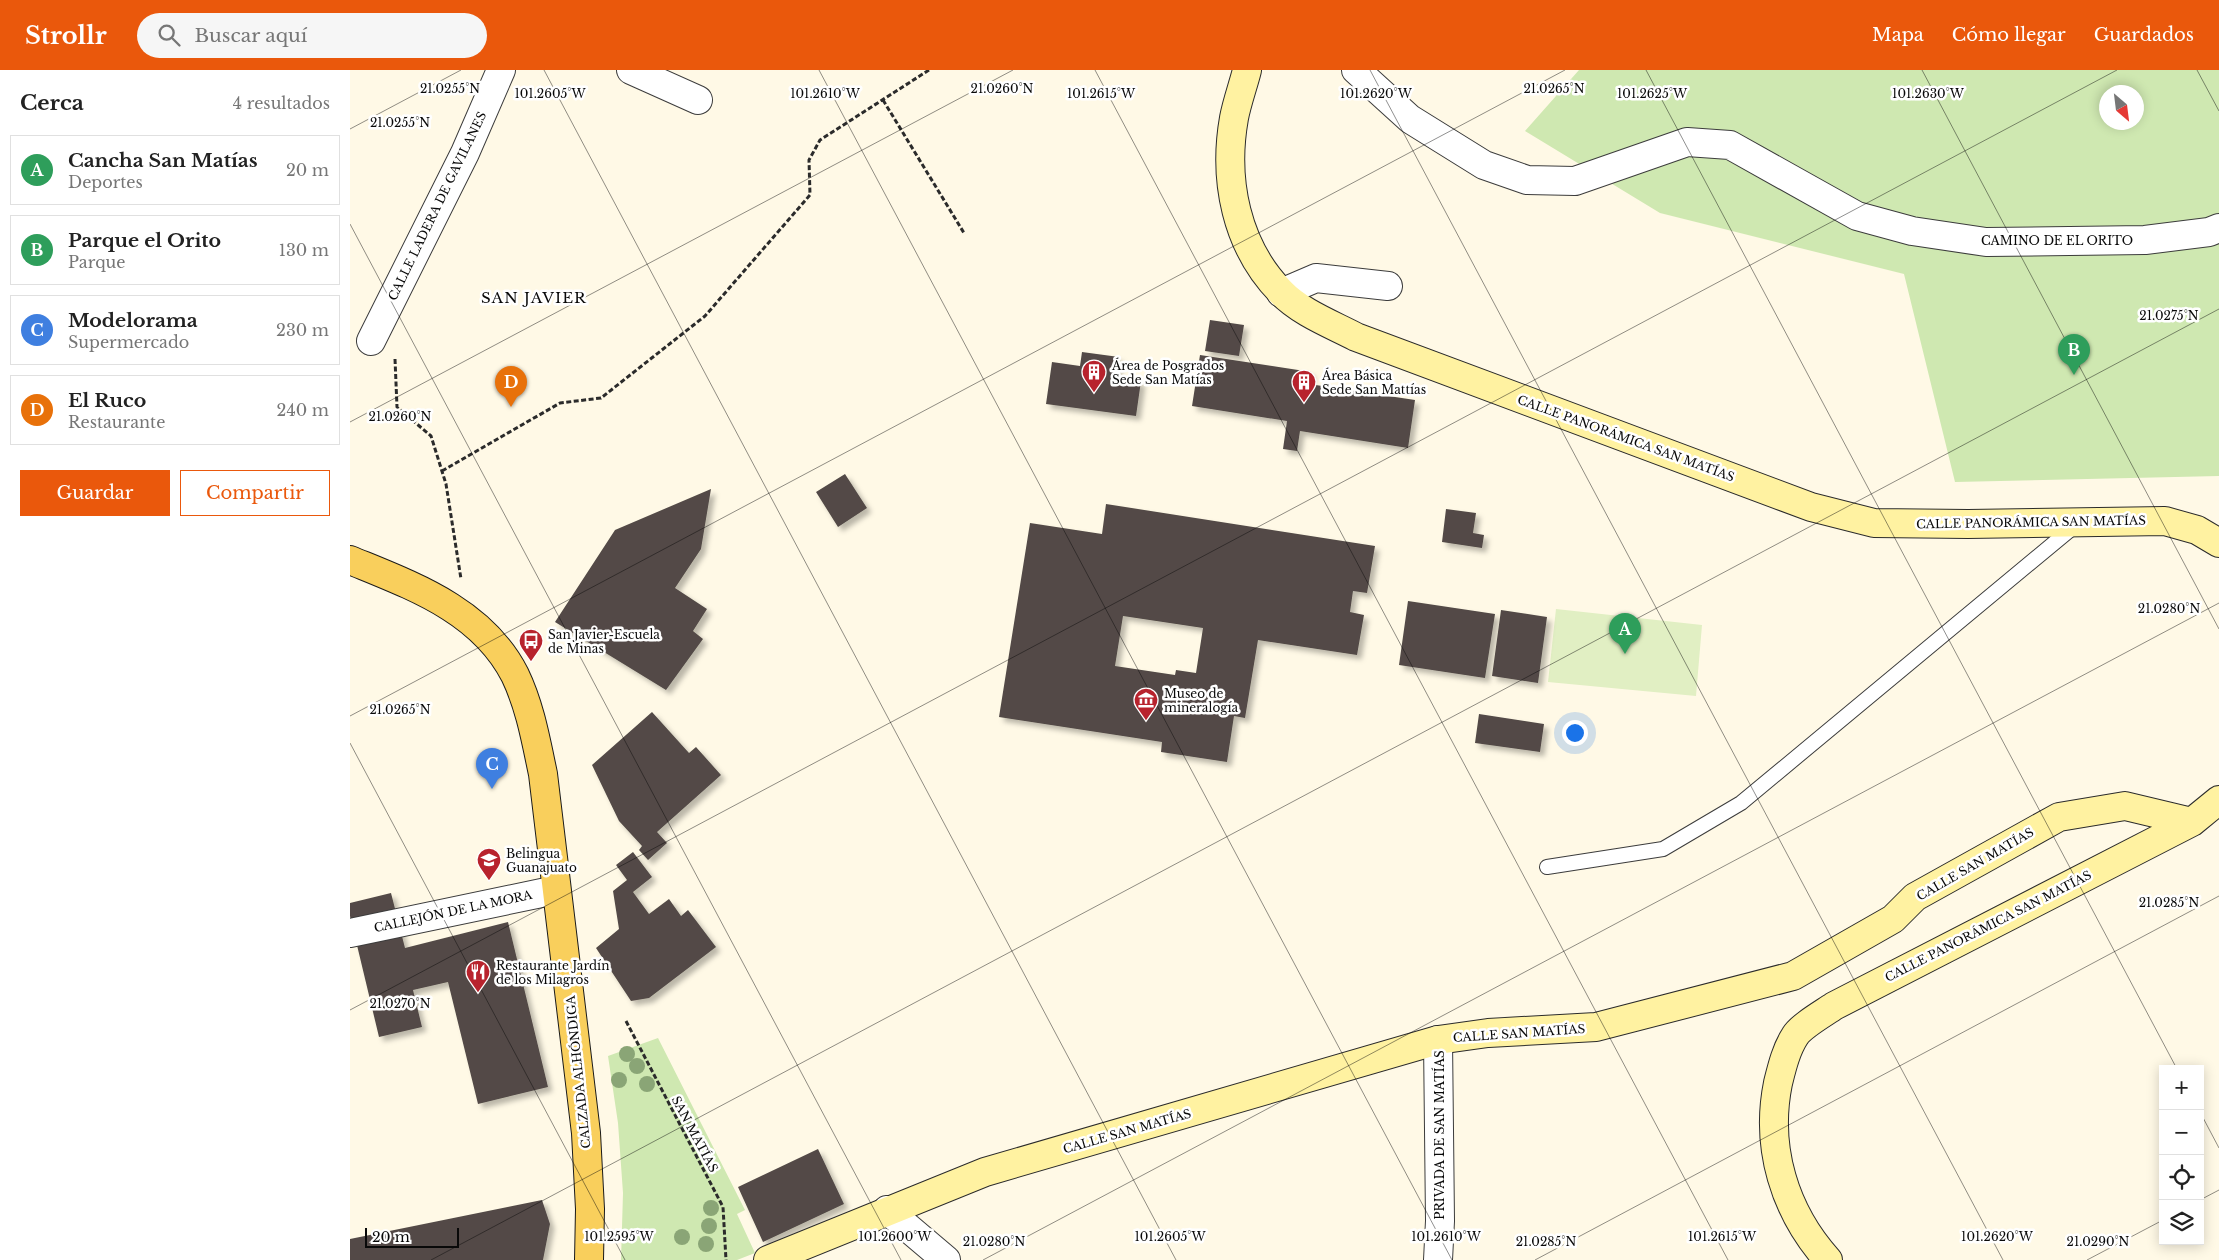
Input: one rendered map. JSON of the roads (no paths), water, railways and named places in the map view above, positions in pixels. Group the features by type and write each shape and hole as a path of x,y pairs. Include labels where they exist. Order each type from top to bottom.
{"main road":[{"name":"CALZADA ALHÓNDIGA","path":"350,560 419,589 456,609 488,637 515,675 531,719 543,774 586,1133 590,1209 589,1260"}],"street":[{"name":"CALLE LADERA DE GAVILANES","path":"371,341 466,153 501,70"},
{"path":"632,70 698,100"},
{"name":"CALLE PANORÁMICA SAN MATÍAS","path":"1247,70 1234,118 1231,160 1233,199 1241,233 1258,262 1281,293 1313,316 1356,337 1811,507 1874,523 2165,521 2197,530 2219,543"},
{"name":"CAMINO DE EL ORITO","path":"1356,70 1410,119 1484,165 1528,180 1575,181 1688,142 1730,145 1857,216 1912,231 1986,242 2145,240 2209,232 2219,228"},
{"path":"1281,293 1316,278 1388,286"},
{"name":"CALLE PANORÁMICA SAN MATÍAS","path":"1828,1260 1800,1222 1784,1188 1774,1149 1774,1104 1782,1065 1795,1035 1834,1006 2192,822 2219,800"},
{"name":"CALLE SAN MATÍAS","path":"768,1260 887,1210 985,1172 1438,1040 1488,1034 1596,1027 1793,976 1892,919 1915,897 2058,817 2125,806 2192,822"},
{"name":"CALLEJÓN DE LA MORA","path":"350,933 556,890"},
{"name":"PRIVADA DE SAN MATÍAS","path":"1438,1040 1440,1221 1438,1260"},
{"path":"887,1210 946,1260"}],"lane":[{"path":"1547,867 1663,848 1740,803 2079,522"}],"place":[{"name":"Parque el Orito","path":"2074,375"},
{"name":"Área de Posgrados Sede San Matías","path":"1094,393"},
{"name":"Área Básica Sede San Mattías","path":"1304,403"},
{"name":"El Ruco","path":"511,407"},
{"name":"Cancha San Matías","path":"1625,654"},
{"name":"San Javier-Escuela de Minas","path":"531,662"},
{"name":"Museo de mineralogía","path":"1146,721"},
{"name":"Modelorama","path":"492,789"},
{"name":"Belingua Guanajuato","path":"489,881"},
{"name":"Restaurante Jardín de los Milagros","path":"478,993"}],"district":[{"name":"SAN JAVIER","path":"534,297"}]}
